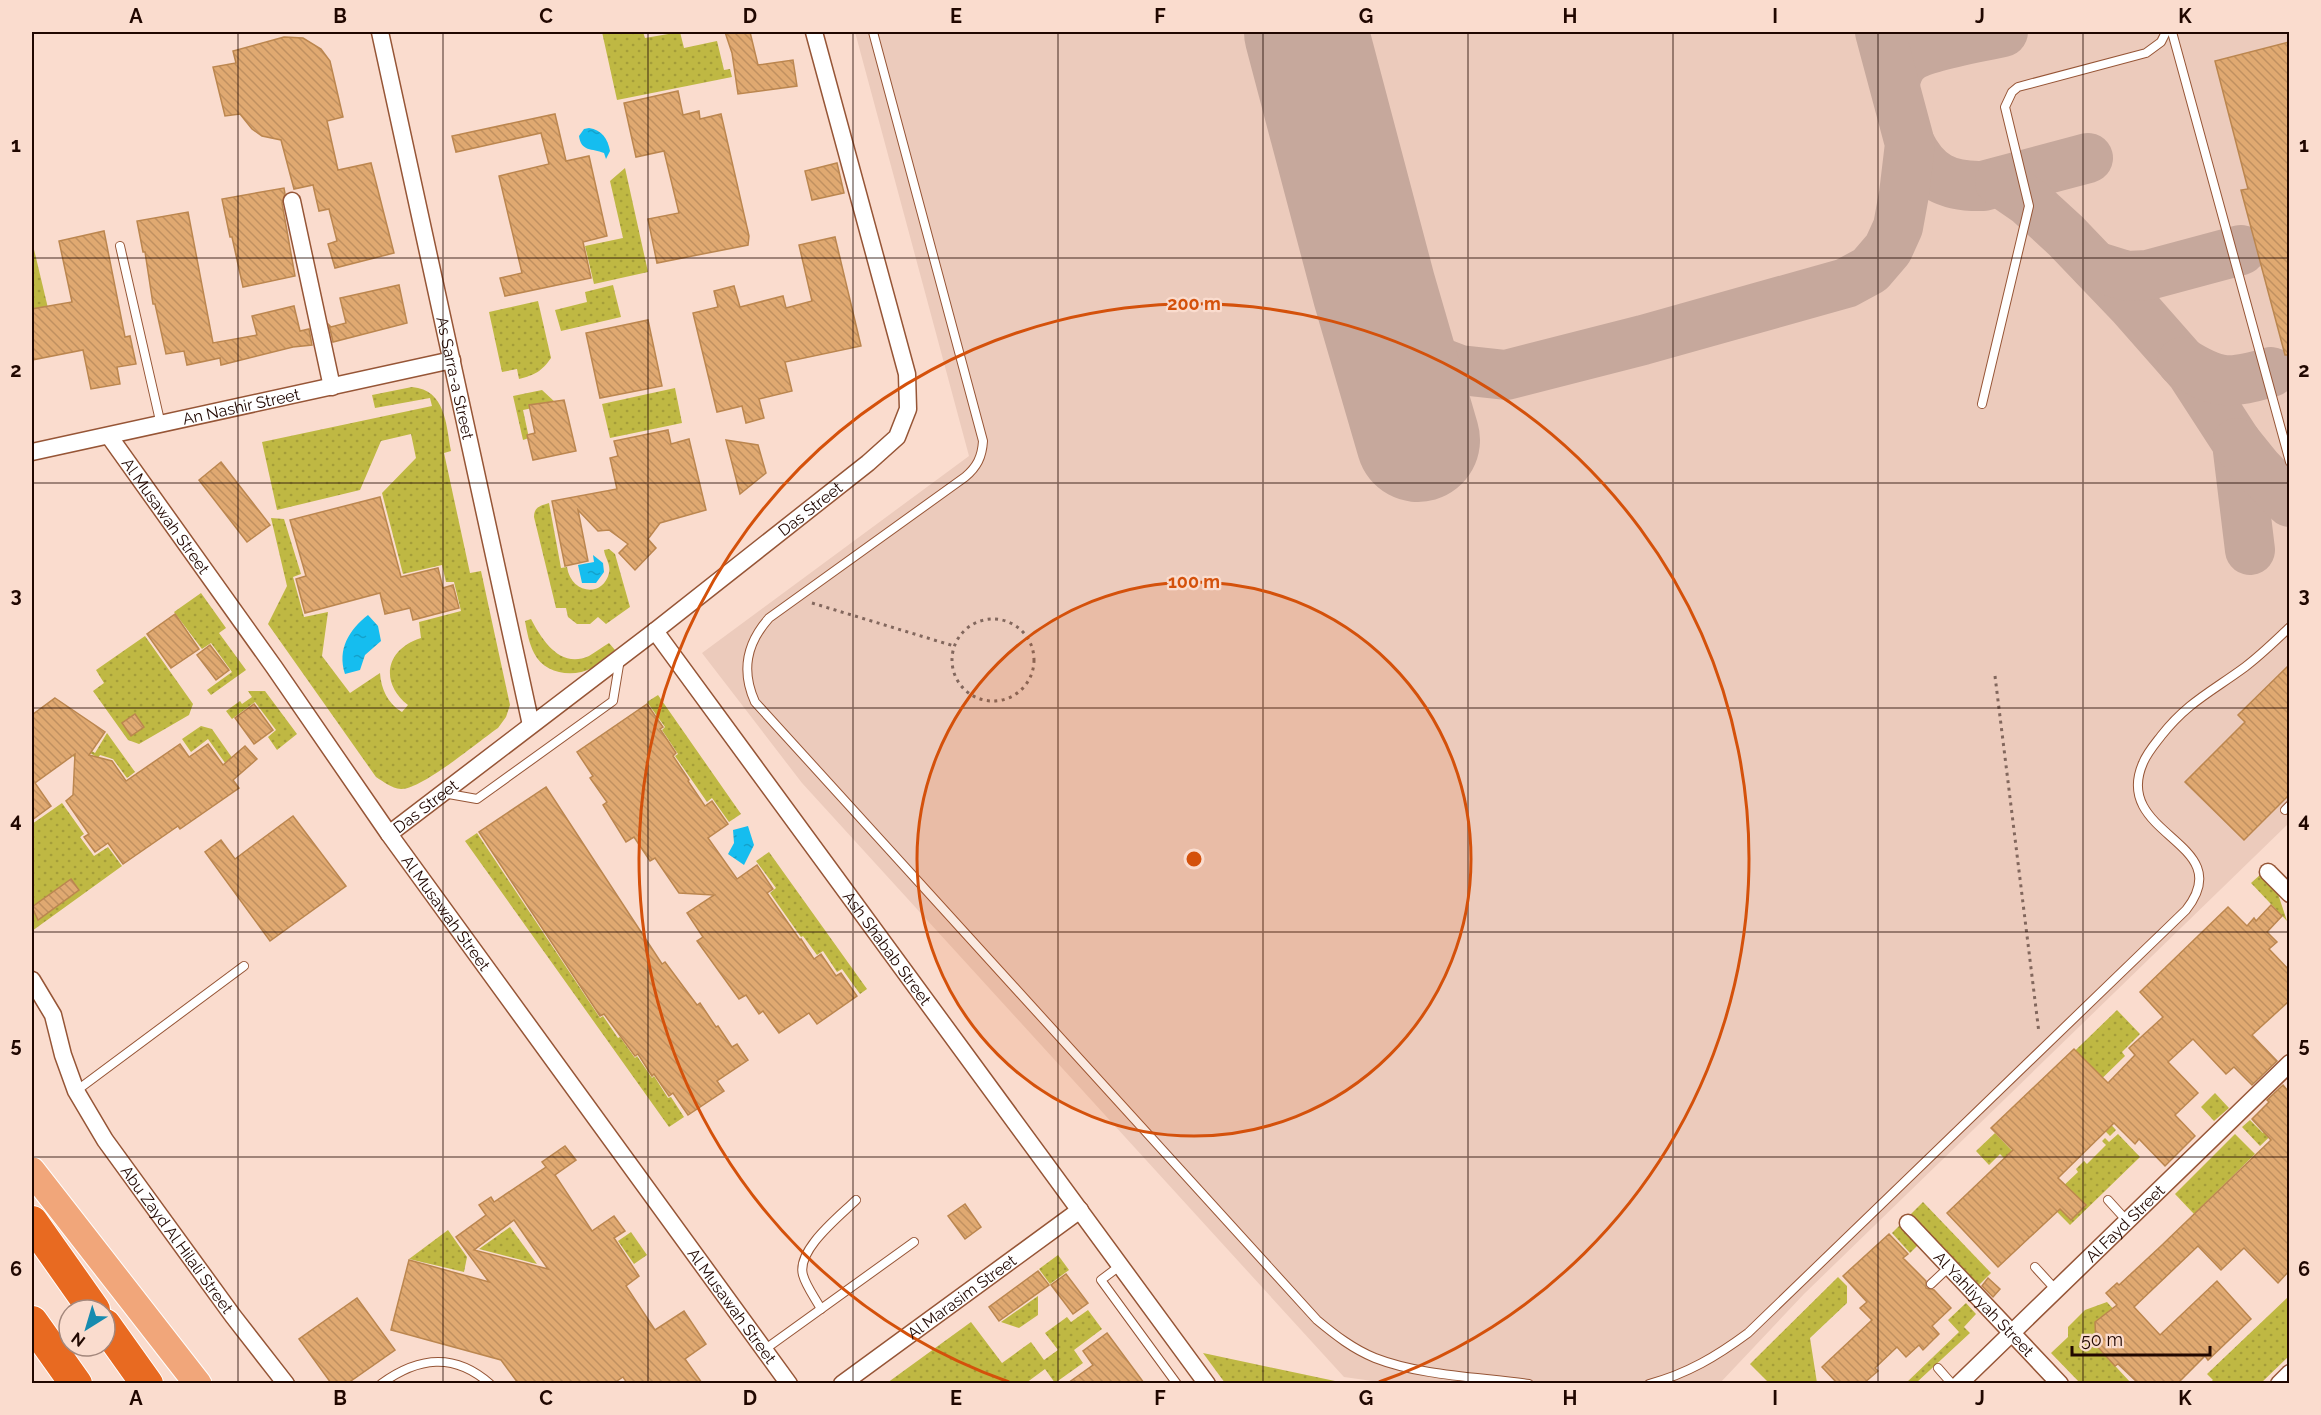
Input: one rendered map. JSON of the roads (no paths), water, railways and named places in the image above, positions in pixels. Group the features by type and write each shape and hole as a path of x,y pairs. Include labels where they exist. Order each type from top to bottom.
{"highway":[{"path":"32,1222 86,1298"},
{"path":"32,1322 76,1383"},
{"path":"117,1342 147,1383"}],"main road":[{"path":"32,1171 198,1383"}],"street":[{"name":"As Sarra-a Street","path":"380,32 531,726"},
{"name":"Das Street","path":"388,834 655,631 868,463 897,437 908,409 907,374 814,32"},
{"path":"292,201 332,387"},
{"name":"An Nashir Street","path":"32,452 452,360"},
{"name":"Al Musawah Street","path":"109,436 274,667 388,834 789,1383"},
{"name":"Ash Shabab Street","path":"655,631 1207,1383"},
{"path":"2268,872 2289,894"},
{"name":"Abu Zayd Al Hilali Street","path":"32,980 53,1015 63,1055 76,1091 105,1140 232,1316 286,1383"},
{"name":"Al Fayd Street","path":"1959,1383 2289,1063"},
{"name":"Al Marasim Street","path":"842,1383 1080,1210"},
{"name":"Al Yahliyyah Street","path":"1908,1223 2060,1383"},
{"path":"2278,1383 2289,1373"}],"lane":[{"path":"873,32 980,431 982,452 979,462 965,477 770,618 759,629 751,643 746,673 755,702 1301,1304 1335,1335 1374,1358 1419,1370 1529,1383"},
{"path":"1982,404 1986,378 2029,206 2005,107 2008,97 2018,87 2146,53 2162,42 2166,32"},
{"path":"2172,32 2289,462"},
{"path":"120,246 162,425"},
{"path":"1649,1383 1695,1368 1723,1352 1748,1333 2186,910 2196,894 2199,875 2196,863 2189,852 2152,820 2140,799 2139,775 2148,753 2186,708 2247,665 2289,627"},
{"path":"442,793 477,799 613,702 620,657"},
{"path":"76,1091 244,966"},
{"path":"821,1309 802,1273 804,1257 813,1243 856,1200"},
{"path":"2108,1200 2127,1221"},
{"path":"764,1350 914,1242"},
{"path":"1121,1265 1101,1280 1177,1383"},
{"path":"1931,1284 1949,1266"},
{"path":"2035,1267 2056,1290"},
{"path":"381,1383 410,1366 434,1361 464,1367 490,1383"},
{"path":"1938,1368 1952,1383"}],"water":[{"path":"589,128 601,133 606,139 610,151 606,159 604,153 582,145 579,136 584,129"},
{"path":"593,555 603,563 604,572 596,583 582,583 578,565 594,562"},
{"path":"368,615 378,626 381,641 365,655 360,670 345,674 343,656 346,641 355,627"},
{"path":"748,826 754,845 744,865 728,854 734,843 733,830"}]}
